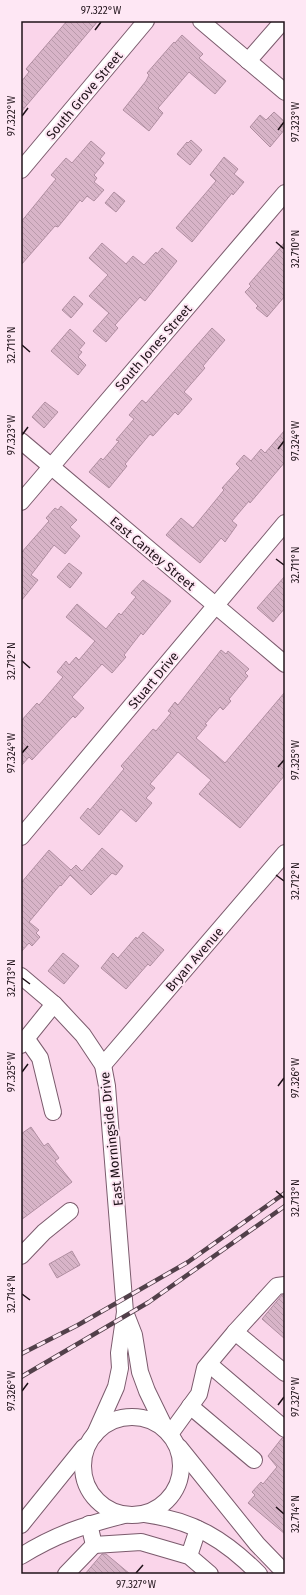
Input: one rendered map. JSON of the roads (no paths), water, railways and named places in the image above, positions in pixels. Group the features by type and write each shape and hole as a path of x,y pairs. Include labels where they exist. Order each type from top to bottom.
{"street":[{"name":"South Grove Street","path":"21,170 146,21"},
{"path":"200,21 285,92"},
{"path":"248,61 283,21"},
{"name":"South Jones Street","path":"21,502 285,193"},
{"name":"East Cantey Street","path":"21,441 285,664"},
{"name":"Stuart Drive","path":"21,837 285,523"},
{"name":"Bryan Avenue","path":"104,1065 285,853"},
{"name":"East Morningside Drive","path":"21,976 54,1004 83,1035 104,1065 126,1312"},
{"path":"53,1112 40,1058 24,1042 54,1004"},
{"path":"21,1256 44,1232 70,1211"},
{"path":"172,1438 190,1406 199,1394 204,1368 277,1286 285,1285"},
{"path":"124,1515 108,1510 94,1498 85,1482 83,1464 87,1446 94,1435 116,1387 120,1368 119,1352 126,1312"},
{"path":"126,1312 134,1335 140,1372 147,1391 172,1438 182,1461 181,1473 176,1491 163,1506 145,1514"},
{"path":"235,1332 285,1373"},
{"path":"209,1364 285,1429"},
{"path":"190,1406 254,1460"},
{"path":"21,1525 94,1435 111,1422 127,1417 144,1418 160,1426 172,1438 257,1544 285,1573"},
{"path":"21,1556 45,1541 89,1524 124,1515 145,1514 171,1518 198,1529 239,1555 259,1574"},
{"path":"89,1524 94,1545"},
{"path":"189,1556 198,1529"},
{"path":"66,1574 94,1545 141,1542 189,1556 210,1574"}],"railway":[{"path":"21,1354 78,1325 188,1262 285,1193"},
{"path":"21,1377 149,1302 285,1206"}]}
